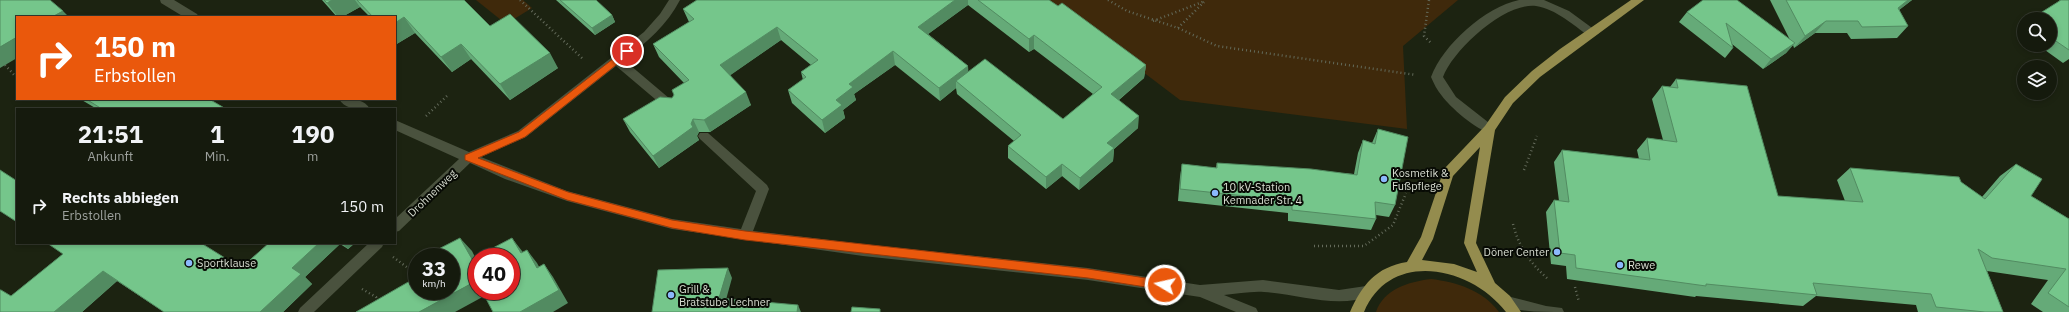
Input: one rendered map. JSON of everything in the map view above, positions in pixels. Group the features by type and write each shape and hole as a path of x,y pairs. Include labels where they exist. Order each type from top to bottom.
{"main road":[{"path":"1412,266 1427,239 1448,173 1489,129 1510,100 1536,74 1564,52 1639,0"},
{"path":"1489,129 1470,243 1490,286"},
{"path":"1357,312 1359,303 1366,292 1385,274 1404,267 1425,265 1447,267 1470,275 1490,286 1511,307"}],"street":[{"path":"165,0 191,16"},
{"name":"Drohnenweg","path":"396,226 468,158 522,134 648,35 664,17 675,0"},
{"path":"1489,129 1452,102 1442,91 1437,77 1446,59 1488,19 1507,8 1521,3 1535,2 1548,5 1593,33"},
{"path":"617,60 672,107"},
{"path":"347,100 362,108"},
{"path":"396,125 468,158 567,196 655,220 745,235 1088,274 1200,291 1263,286 1339,296 1366,292"},
{"path":"704,136 763,189 745,235"},
{"path":"305,312 378,244"},
{"path":"1200,291 1251,312"},
{"path":"1511,307 1557,312"}],"path":[{"path":"520,0 599,74"},
{"path":"1108,0 1127,11 1153,21 1178,28 1217,46 1327,63 1437,77"},
{"path":"1153,21 1205,0"},
{"path":"1178,28 1205,0"},
{"path":"1430,0 1424,36 1446,59"},
{"path":"5,65 16,77"},
{"path":"1524,170 1537,136"},
{"path":"1314,246 1364,246 1393,225 1406,193"},
{"path":"1513,224 1517,241 1536,268 1550,280"},
{"path":"378,244 408,268"},
{"path":"343,277 376,298 379,305"}],"shaded area":[{"path":"476,0 523,0 532,8 506,24"},
{"path":"1048,0 1458,0 1403,46 1407,129 1180,100"},
{"path":"1431,279 1450,282 1468,288 1493,304 1499,312 1376,312 1380,304 1391,292 1414,282"}],"building":[{"path":"0,0 50,0 63,11 54,16 16,16 16,38 0,47"},
{"path":"324,0 332,0 327,3"},
{"path":"357,0 464,0 490,26 510,14 550,53 500,84 461,44 441,57 404,17 396,22 396,16 372,16"},
{"path":"560,0 596,0 612,15 592,28"},
{"path":"697,0 955,0 918,27 968,66 939,88 893,51 849,84 853,87 836,100 842,105 822,120 788,90 806,77 801,72 818,60 777,27 720,65 746,92 704,120 693,119 691,124 693,127 653,156 623,119 660,97 672,98 674,95 672,90 689,80 653,44 694,19 683,9"},
{"path":"978,0 1049,0 1058,6 1062,3 1146,65 1111,94 1139,116 1107,143 1114,148 1080,178 1062,164 1046,177 1008,146 1021,135 956,81 985,59 1063,119 1102,87 1034,35 1029,39"},
{"path":"1703,0 1737,0 1795,43 1771,59 1726,23 1733,48 1687,12"},
{"path":"1786,0 1908,0 1898,8 1908,26 1862,27 1858,21 1826,21 1805,36"},
{"path":"2061,0 2069,0 2069,50 2057,42 2057,12 2042,12"},
{"path":"1676,79 1747,86 1778,196 1863,202 1850,168 1959,177 1961,182 1985,199 2016,164 2042,179 2031,196 2069,219 2069,307 2048,293 2066,269 1992,258 1978,249 2003,312 1985,312 1936,307 1931,294 1813,283 1817,295 1706,284 1706,286 1576,268 1575,255 1560,253 1554,200 1569,202 1562,150 1650,160 1647,138 1677,142 1662,86 1678,88"},
{"path":"88,100 211,100 224,108 100,108"},
{"path":"1378,129 1408,137 1395,205 1375,202 1376,219 1292,210 1292,201 1180,189 1182,164 1217,168 1217,163 1311,169 1357,175 1363,140 1375,144"},
{"path":"0,170 16,180 16,221 0,211"},
{"path":"460,238 468,252 468,285 460,290 460,248 441,248"},
{"path":"512,238 518,248 493,248"},
{"path":"48,244 203,244 241,268 268,244 318,244 292,268 301,274 260,312 164,312 103,271 54,312 0,312 0,290 11,296 63,254"},
{"path":"527,250 537,268 544,264 559,290 520,312 493,312 487,300 520,300 520,251 521,253"},
{"path":"728,268 719,298 798,305 797,312 652,312 658,270"},
{"path":"408,282 408,300 441,300 419,312 356,312"},
{"path":"852,307 880,309 880,312 851,312"}],"place":[{"name":"Kosmetik & Fußpflege","path":"1384,179"},
{"name":"10 kV-Station Kemnader Str. 4","path":"1215,193"},
{"name":"Döner Center","path":"1557,252"},
{"name":"Sportklause","path":"189,263"},
{"name":"Rewe","path":"1620,265"},
{"name":"Grill & Bratstube Lechner","path":"671,295"}],"route":[{"path":"627,51 522,134 468,158 567,196 672,224 863,250 1004,264 1165,285"}]}
